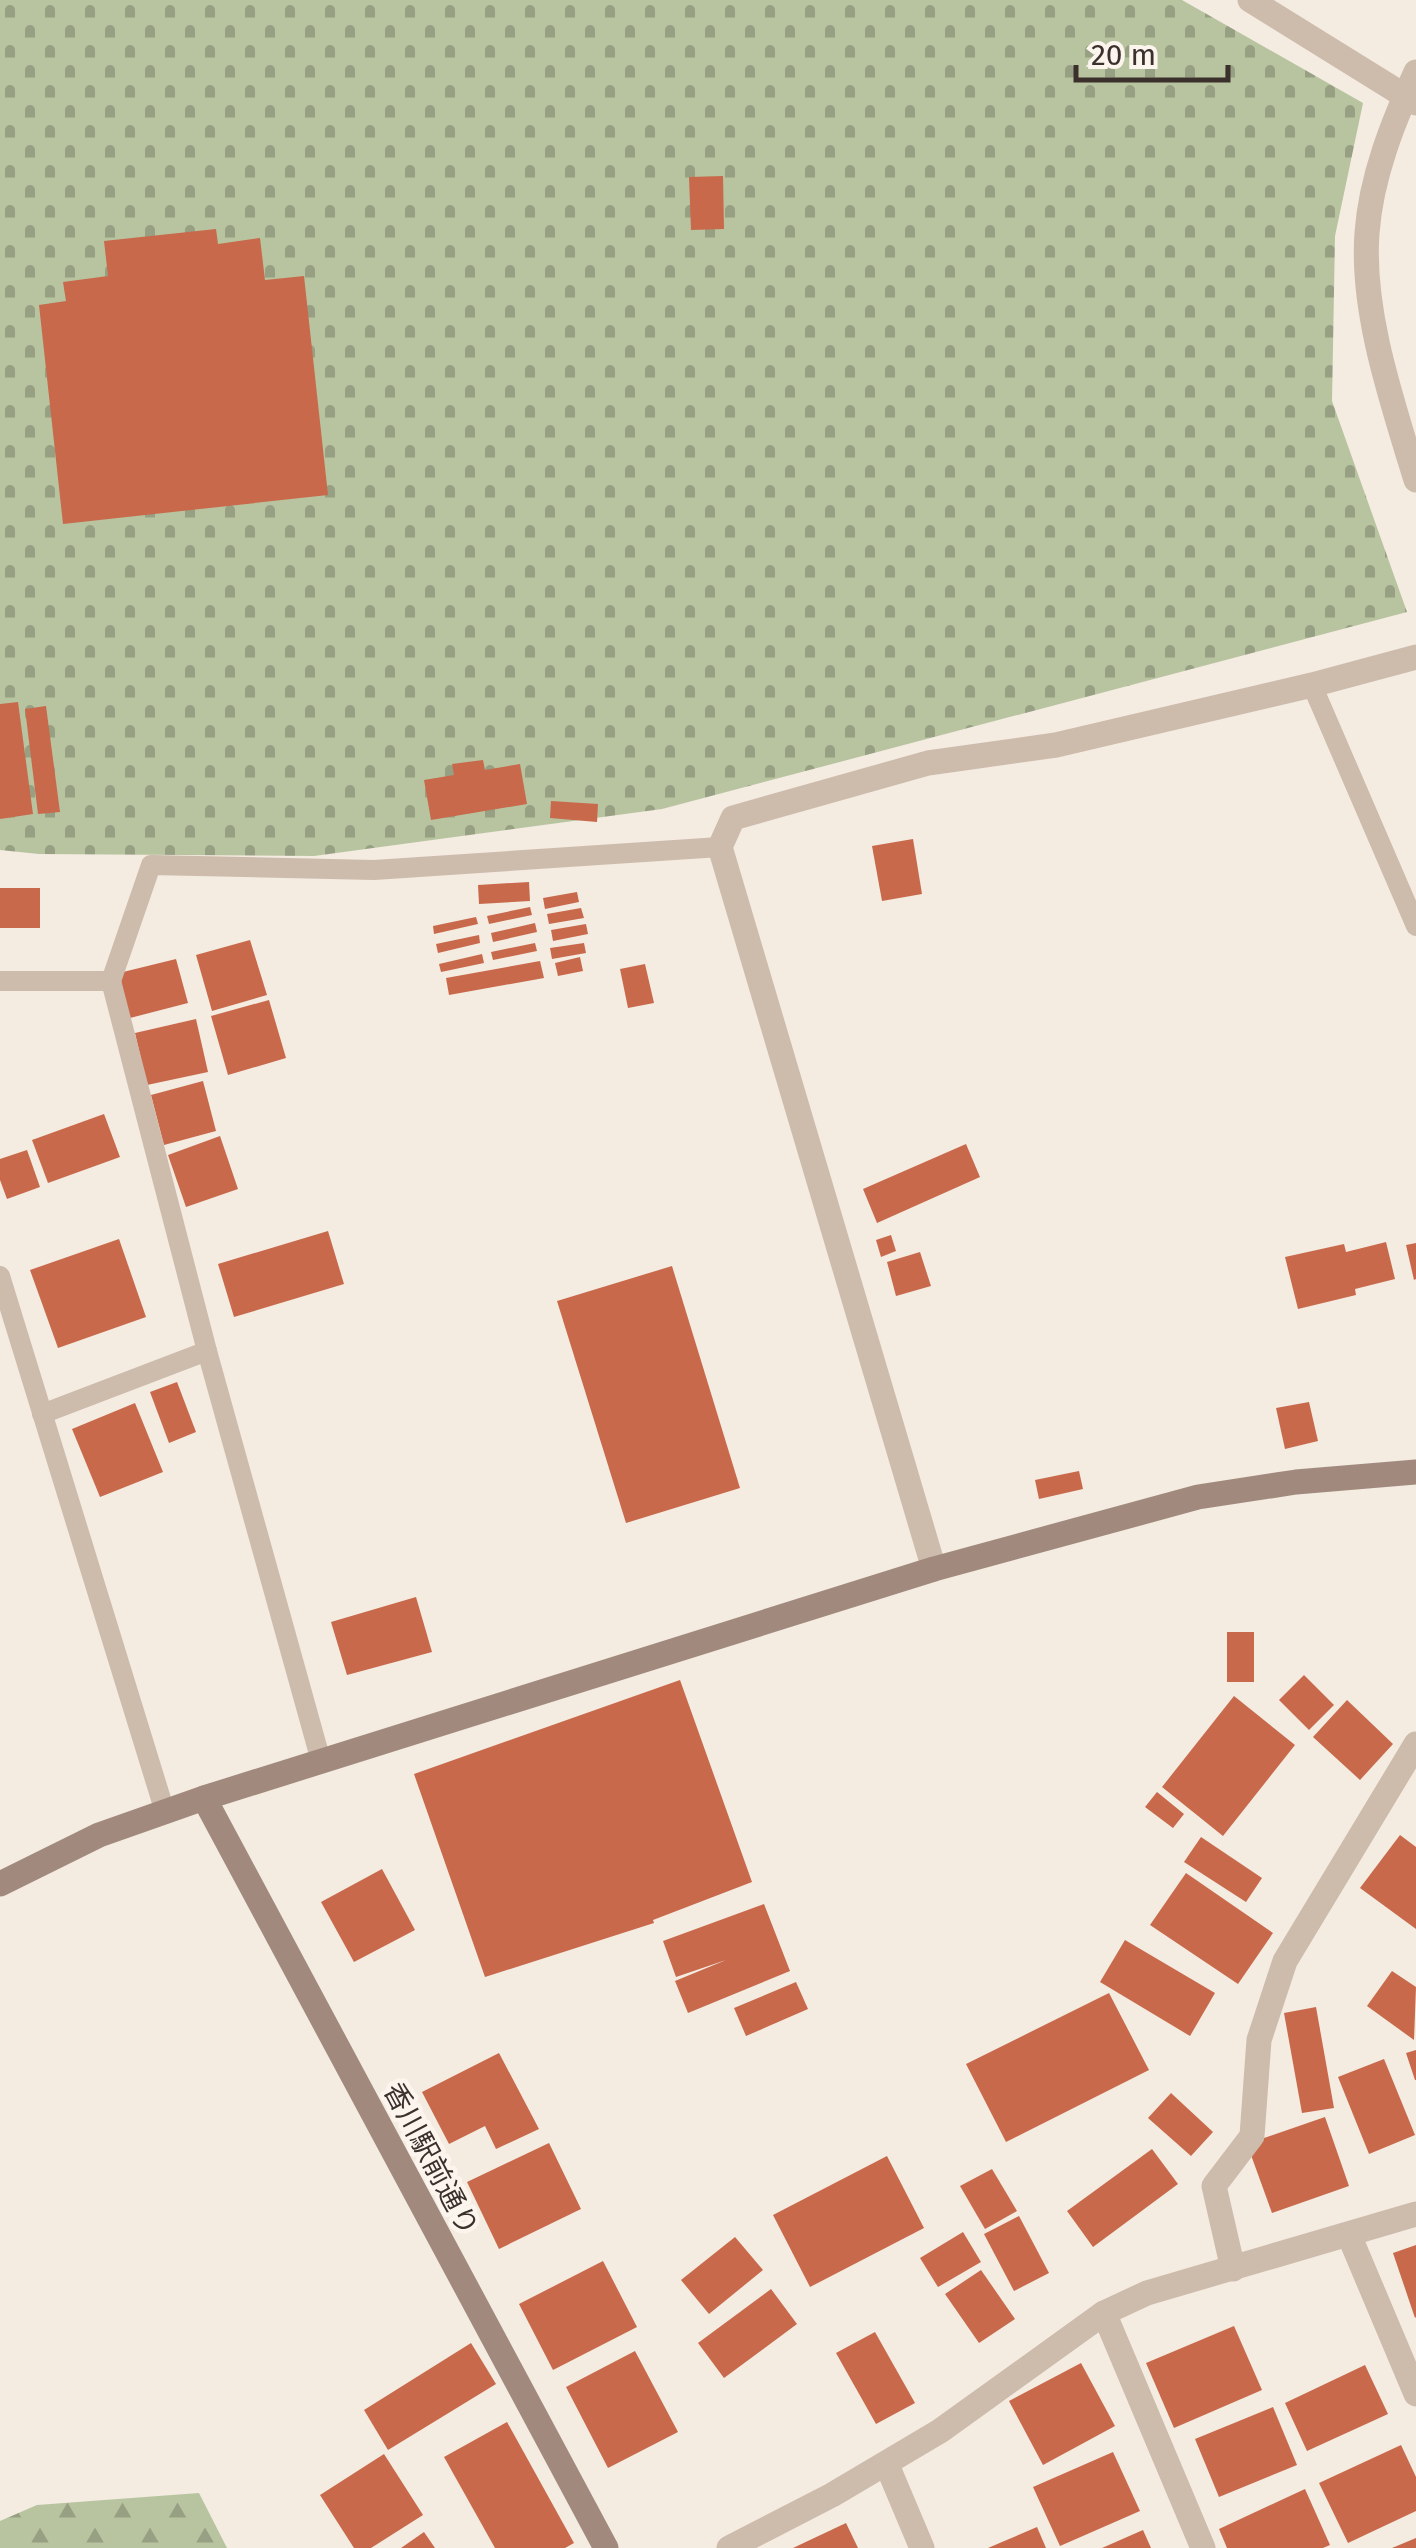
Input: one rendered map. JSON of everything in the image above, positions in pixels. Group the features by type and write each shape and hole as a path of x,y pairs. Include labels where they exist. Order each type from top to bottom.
{"street":[{"path":"1250,0 1412,90 1380,164 1366,234 1380,360 1416,480"},
{"path":"934,1569 720,847 734,818 928,763 1056,744 1416,657"},
{"path":"0,1884 99,1835 204,1798 934,1569 1198,1496 1296,1482 1416,1472"},
{"path":"1233,2269 1214,2186 1252,2136 1259,2040 1286,1962 1416,1744"},
{"name":"香川駅前通り","path":"204,1798 606,2548"},
{"path":"729,2548 887,2465 940,2432 1104,2313 1147,2293 1416,2214"},
{"path":"1349,2235 1416,2394"},
{"path":"1104,2313 1202,2548"},
{"path":"887,2465 922,2548"}],"lane":[{"path":"1312,685 1416,926"},
{"path":"321,1761 207,1350 111,981 151,866 374,870 720,847"},
{"path":"0,981 111,981"},
{"path":"0,1276 165,1812"},
{"path":"42,1414 207,1350"}],"green space":[{"path":"0,0 1182,0 1363,103 1335,236 1332,401 1407,612 662,809 314,856 39,854 0,850"},
{"path":"199,2493 227,2548 0,2548 0,2521 37,2505"}],"building":[{"path":"723,176 724,229 691,230 689,177"},
{"path":"216,229 218,244 260,238 265,280 304,276 328,495 63,524 39,305 66,301 63,282 108,276 104,241"},
{"path":"18,702 33,814 0,819 0,704"},
{"path":"46,706 60,812 38,814 25,709"},
{"path":"483,760 485,770 520,764 527,804 431,820 424,780 454,775 452,764"},
{"path":"551,801 598,804 597,822 550,818"},
{"path":"913,839 922,894 882,901 872,846"},
{"path":"529,882 530,901 479,904 478,885"},
{"path":"0,888 40,888 40,928 0,928"},
{"path":"577,892 579,902 545,909 543,898"},
{"path":"530,907 532,915 489,924 487,916"},
{"path":"581,908 584,918 549,924 547,914"},
{"path":"476,917 478,924 434,934 433,926"},
{"path":"535,923 537,932 493,942 491,933"},
{"path":"586,924 588,934 553,941 551,930"},
{"path":"479,935 480,943 438,953 436,944"},
{"path":"250,940 267,995 212,1011 196,955"},
{"path":"535,943 537,951 493,960 491,952"},
{"path":"584,943 586,953 552,959 550,948"},
{"path":"482,954 484,963 441,972 439,964"},
{"path":"580,957 583,971 558,976 555,963"},
{"path":"176,959 188,1003 130,1018 119,973"},
{"path":"540,961 544,978 449,995 446,978"},
{"path":"645,964 654,1003 628,1008 620,969"},
{"path":"269,1000 286,1058 228,1075 211,1016"},
{"path":"196,1019 208,1072 147,1085 135,1033"},
{"path":"203,1081 216,1131 164,1145 151,1095"},
{"path":"104,1114 120,1157 48,1183 32,1140"},
{"path":"220,1136 238,1189 186,1207 168,1155"},
{"path":"966,1144 980,1177 877,1223 863,1189"},
{"path":"27,1150 40,1187 7,1199 0,1180 0,1159"},
{"path":"328,1231 344,1284 234,1317 218,1264"},
{"path":"891,1235 896,1251 881,1257 876,1240"},
{"path":"119,1239 146,1317 58,1348 30,1270"},
{"path":"1386,1242 1395,1279 1355,1289 1356,1295 1298,1309 1285,1257 1344,1244 1346,1252"},
{"path":"1416,1243 1416,1279 1414,1280 1406,1245"},
{"path":"920,1252 931,1286 896,1296 887,1262"},
{"path":"672,1266 740,1488 626,1523 557,1301"},
{"path":"177,1382 196,1432 169,1443 150,1392"},
{"path":"1309,1402 1318,1441 1285,1449 1276,1408"},
{"path":"135,1403 163,1472 100,1497 72,1429"},
{"path":"1079,1471 1083,1489 1039,1499 1035,1480"},
{"path":"416,1597 432,1652 347,1675 331,1622"},
{"path":"1227,1632 1254,1632 1254,1682 1227,1682"},
{"path":"1304,1675 1334,1705 1309,1730 1279,1700"},
{"path":"680,1680 752,1882 653,1920 654,1923 485,1977 414,1774"},
{"path":"1234,1696 1295,1745 1223,1836 1162,1787"},
{"path":"1347,1700 1393,1744 1360,1780 1313,1737"},
{"path":"1157,1792 1184,1814 1173,1828 1145,1807"},
{"path":"1400,1835 1416,1847 1416,1929 1360,1888"},
{"path":"1201,1837 1262,1878 1246,1902 1184,1862"},
{"path":"382,1869 415,1930 354,1962 321,1902"},
{"path":"1186,1873 1273,1933 1238,1984 1150,1925"},
{"path":"764,1904 790,1971 688,2013 675,1981 726,1960 676,1977 663,1941"},
{"path":"1125,1940 1215,1993 1190,2036 1100,1982"},
{"path":"1392,1971 1416,1987 1414,2040 1367,2006"},
{"path":"796,1982 808,2009 746,2036 734,2008"},
{"path":"1109,1993 1149,2070 1006,2142 966,2064"},
{"path":"1316,2007 1334,2108 1302,2113 1284,2013"},
{"path":"1416,2050 1416,2080 1415,2080 1406,2053"},
{"path":"499,2053 539,2129 496,2149 485,2126 449,2144 422,2092"},
{"path":"1384,2059 1415,2135 1369,2154 1338,2077"},
{"path":"1171,2093 1213,2132 1191,2156 1148,2118"},
{"path":"1325,2117 1349,2186 1272,2213 1247,2144"},
{"path":"549,2143 581,2209 499,2249 467,2182"},
{"path":"1152,2149 1178,2184 1093,2247 1067,2211"},
{"path":"887,2156 924,2228 810,2287 773,2215"},
{"path":"992,2169 1017,2211 985,2229 960,2186"},
{"path":"1019,2216 1049,2273 1014,2291 984,2234"},
{"path":"963,2232 981,2262 938,2287 920,2258"},
{"path":"735,2237 763,2270 709,2314 681,2280"},
{"path":"1416,2245 1416,2317 1415,2318 1393,2253"},
{"path":"603,2261 637,2327 553,2370 519,2304"},
{"path":"981,2270 1015,2319 979,2343 945,2294"},
{"path":"771,2289 797,2324 724,2378 698,2343"},
{"path":"1234,2326 1262,2390 1174,2428 1146,2363"},
{"path":"875,2332 915,2403 876,2424 836,2353"},
{"path":"471,2343 496,2384 388,2450 364,2410"},
{"path":"635,2351 678,2432 608,2468 566,2387"},
{"path":"1081,2363 1115,2426 1043,2465 1009,2401"},
{"path":"1365,2365 1388,2414 1307,2451 1285,2403"},
{"path":"1273,2407 1297,2465 1219,2497 1195,2439"},
{"path":"507,2422 574,2543 565,2548 495,2548 444,2457"},
{"path":"1401,2445 1416,2477 1416,2511 1348,2543 1319,2483"},
{"path":"1113,2452 1140,2511 1060,2546 1033,2487"},
{"path":"384,2454 423,2515 371,2548 354,2548 320,2495"},
{"path":"1305,2489 1330,2545 1227,2548 1219,2529"},
{"path":"846,2523 858,2548 793,2548"},
{"path":"1037,2527 1046,2548 988,2548"},
{"path":"1143,2530 1151,2548 1102,2548"},
{"path":"424,2532 435,2548 401,2548"},
{"path":"1416,2538 1416,2548 1392,2548"}]}
